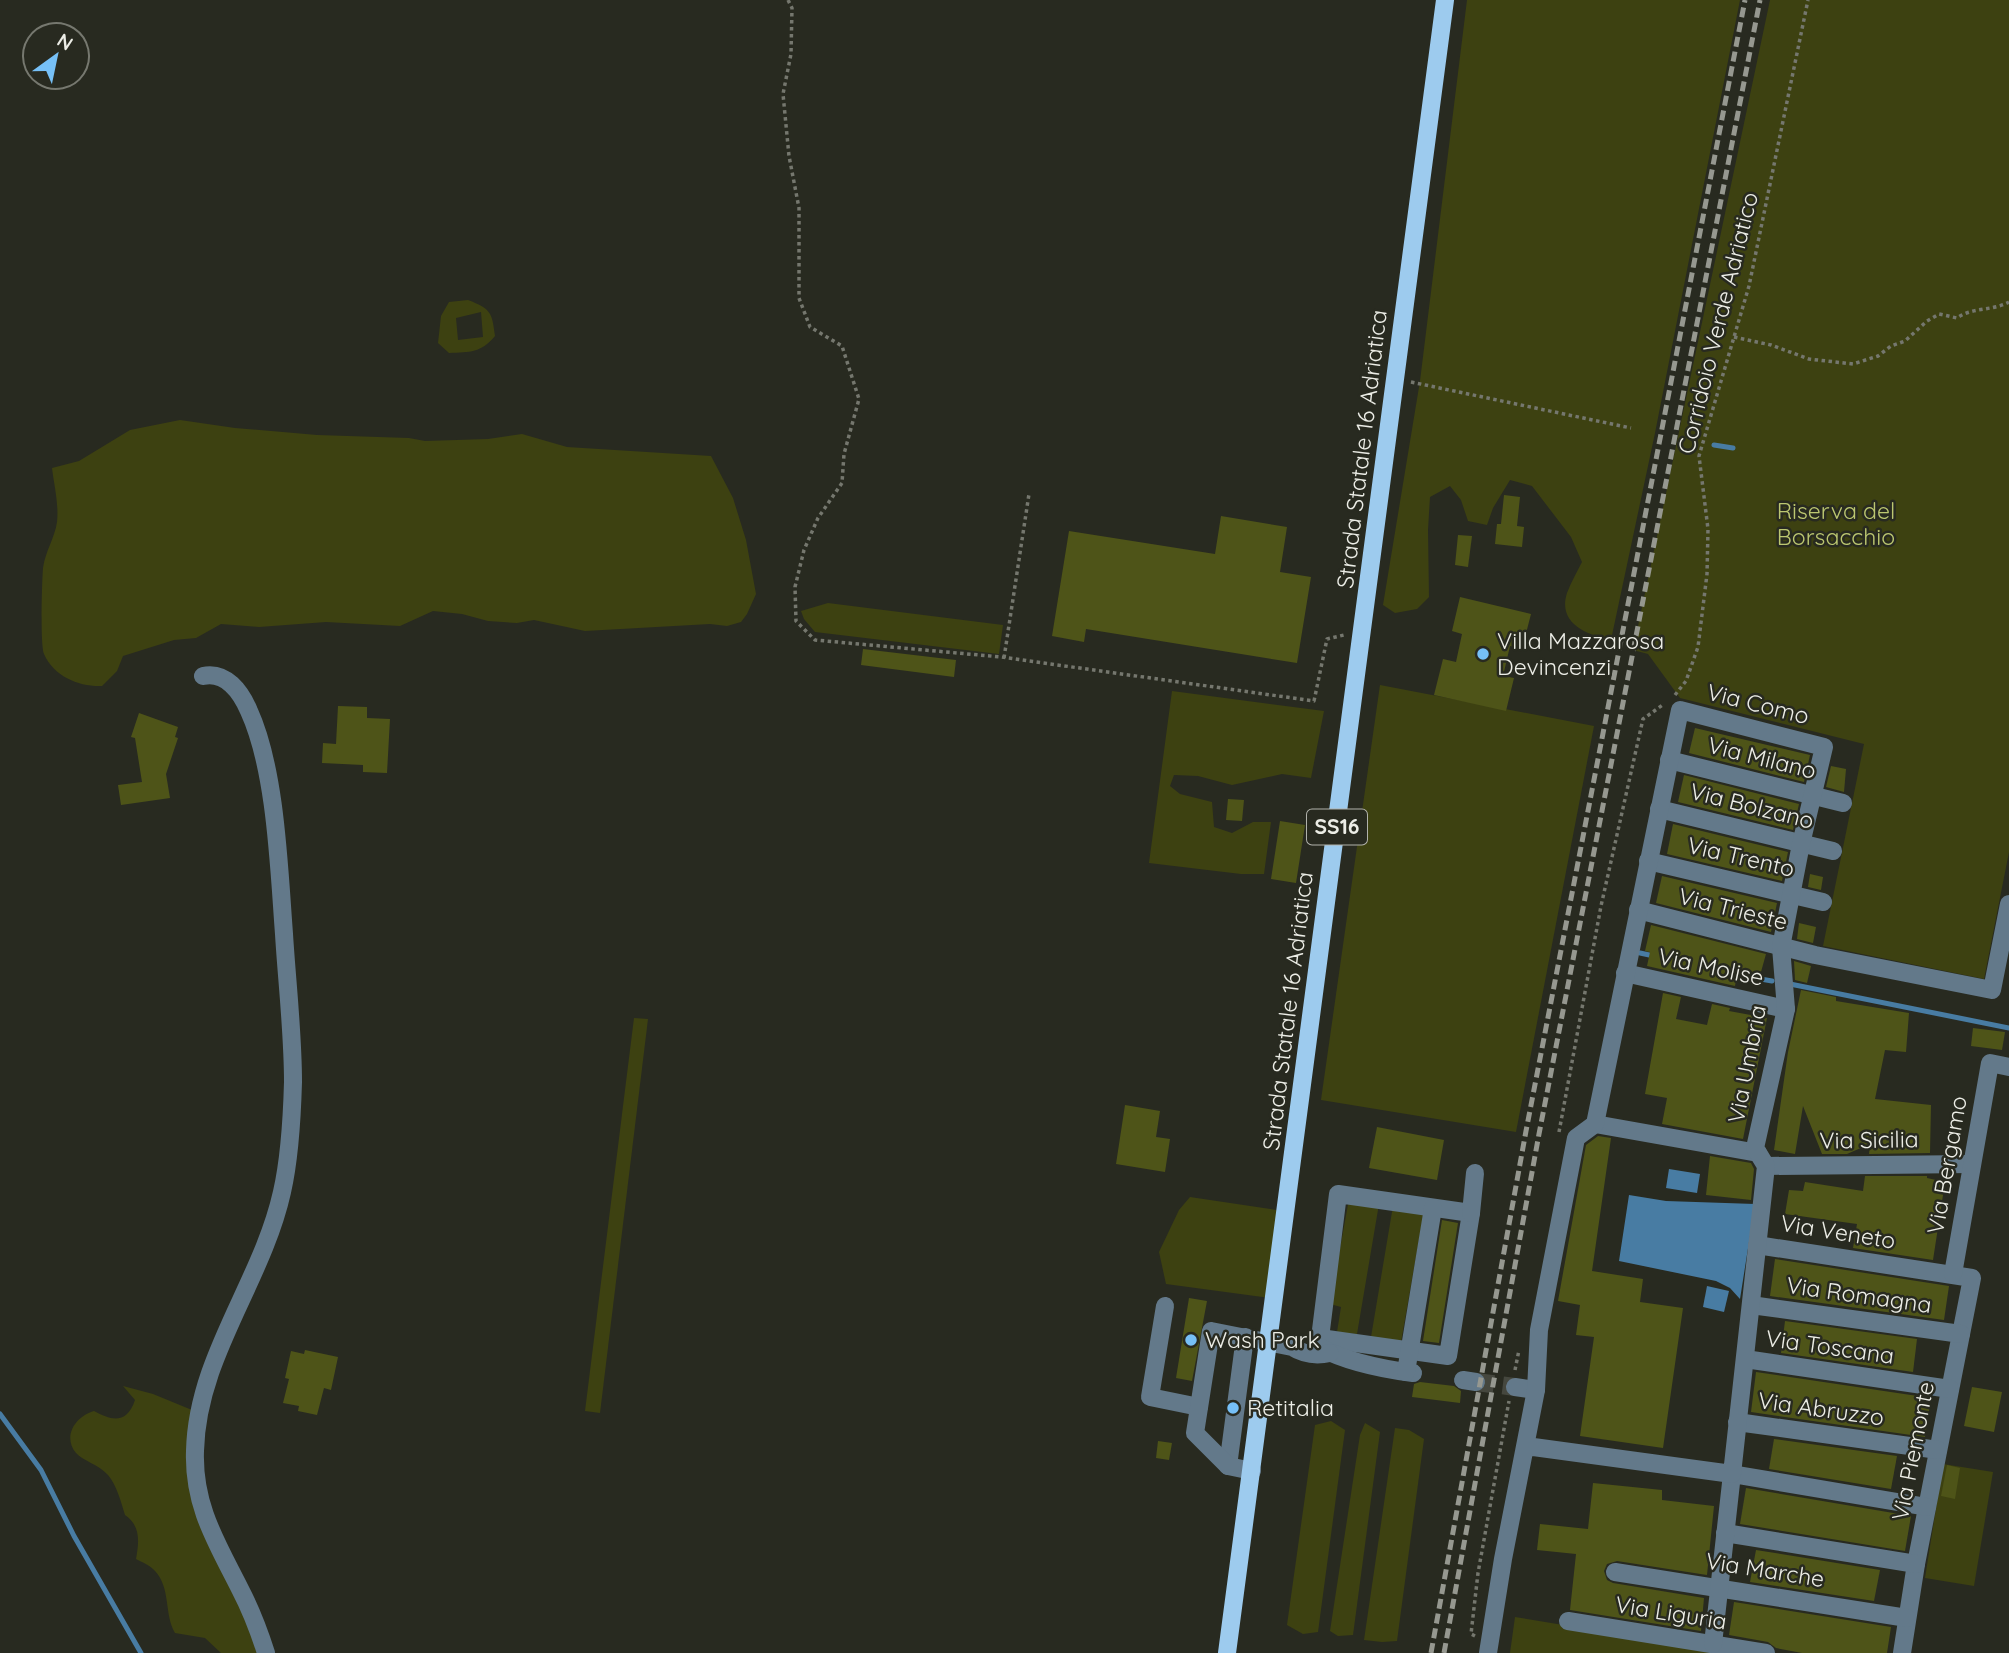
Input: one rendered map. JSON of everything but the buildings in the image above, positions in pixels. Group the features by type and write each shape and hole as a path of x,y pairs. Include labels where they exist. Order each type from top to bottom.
{"main road":[{"name":"Strada Statale 16 Adriatica","path":"1227,1653 1445,0"}],"street":[{"path":"203,676 220,677 235,688 249,710 261,745 272,812 290,1027 292,1106 282,1192 268,1239 222,1337 200,1411 195,1450 198,1492 207,1524 244,1598 266,1653"},
{"name":"Via Como","path":"1669,760 1680,710 1824,747"},
{"name":"Via Umbria","path":"1713,1644 1757,1245 1762,1159 1755,1148 1786,1009 1781,947 1824,747"},
{"path":"1488,1653 1536,1390 1539,1330 1576,1138 1595,1124 1669,760"},
{"name":"Via Milano","path":"1669,760 1843,803"},
{"name":"Via Bolzano","path":"1659,809 1833,851"},
{"name":"Via Trento","path":"1648,861 1823,902"},
{"name":"Via Trieste","path":"1638,910 1815,955 1992,990 2009,904"},
{"name":"Via Molise","path":"1625,973 1786,1009"},
{"name":"Via Bergamo","path":"1953,1275 1990,1063 2009,1067"},
{"name":"Via Sicilia","path":"1595,1124 1762,1159 1972,1164"},
{"path":"1471,1213 1338,1194 1320,1338 1448,1356 1471,1213 1475,1173"},
{"path":"1252,1471 1228,1466 1195,1433 1211,1331 1292,1347 1301,1344 1312,1346 1361,1363 1410,1372 1409,1352 1433,1208"},
{"name":"Via Veneto","path":"1757,1245 1953,1275"},
{"name":"Via Piemonte","path":"1902,1653 1916,1564 1972,1278 1953,1275"},
{"name":"Via Romagna","path":"1751,1305 1961,1334"},
{"path":"1165,1306 1150,1397 1199,1407"},
{"path":"1228,1466 1245,1337"},
{"name":"Via Toscana","path":"1745,1359 1950,1389"},
{"path":"1515,1387 1536,1390"},
{"name":"Via Abruzzo","path":"1737,1422 1938,1450"},
{"path":"1527,1446 1732,1474 1927,1507"},
{"path":"1725,1533 1916,1564"},
{"name":"Via Marche","path":"1615,1572 1908,1618"},
{"name":"Via Liguria","path":"1568,1621 1766,1653"}],"path":[{"path":"788,0 792,8 791,54 783,94 789,156 799,208 799,298 810,327 842,346 859,400 844,454 842,483 818,518 804,550 795,587 796,621 815,640 1004,658 1314,701 1327,639 1363,630"},
{"name":"Corridoio Verde Adriatico","path":"1643,719 1665,704 1686,681 1698,647 1707,574 1708,529 1699,456 1749,286 1808,0"},
{"path":"1734,337 1771,345 1809,359 1853,364 1878,356 1891,346 1905,341 1939,314 1957,318 1965,312 2000,307 2009,302"},
{"path":"1395,379 1631,428"},
{"path":"1004,658 1029,494"}],"green space":[{"path":"1467,0 1740,0 1655,433 1611,640 1584,631 1570,620 1565,604 1567,593 1582,562 1571,537 1532,486 1510,480 1493,508 1487,525 1468,521 1461,500 1450,486 1430,497 1429,597 1417,609 1395,613 1383,605 1420,381"},
{"name":"Riserva del Borsacchio","path":"1770,0 2009,0 2009,852 1984,979 1823,946 1864,744 1680,698 1648,654 1633,650"},
{"path":"468,300 486,309 493,322 495,336 490,342 469,352 449,353 438,343 441,316 449,302","holes":["481,312 483,337 458,340 456,318"]},
{"path":"180,420 235,428 425,441 488,439 522,434 567,447 711,456 733,498 746,540 756,594 741,622 727,626 710,624 585,631 534,620 517,623 488,621 462,614 433,611 400,626 326,622 259,627 221,624 196,638 174,640 123,656 117,671 102,686 85,685 68,679 48,662 43,648 43,568 56,528 57,515 52,468 79,461 130,430"},
{"path":"828,603 1003,625 999,654 815,632 801,611"},
{"path":"1380,685 1594,726 1516,1132 1321,1100"},
{"path":"1172,691 1324,711 1311,778 1282,774 1232,785 1198,776 1174,775 1170,786 1180,794 1212,802 1214,827 1232,833 1253,822 1271,822 1264,874 1241,874 1149,863"},
{"path":"634,1018 648,1019 600,1413 585,1411"},
{"path":"1190,1197 1283,1211 1270,1298 1166,1284 1159,1252 1179,1210"},
{"path":"1349,1199 1379,1204 1357,1334 1337,1332 1341,1307 1330,1304"},
{"path":"1393,1206 1424,1211 1401,1342 1371,1337"},
{"path":"123,1386 153,1394 192,1410 189,1456 259,1653 221,1653 205,1638 175,1633 160,1578 151,1567 136,1559 136,1529 125,1515 114,1484 104,1471 79,1456 72,1447 70,1440 73,1428 82,1417 94,1411 113,1418 123,1417 128,1413 135,1400"},
{"path":"1331,1421 1345,1430 1318,1632 1303,1634 1287,1625 1315,1425"},
{"path":"1365,1423 1380,1432 1353,1635 1338,1636 1330,1631 1360,1435"},
{"path":"1395,1428 1409,1430 1424,1439 1397,1641 1382,1642 1364,1640"},
{"path":"1943,1464 1993,1472 1974,1586 1925,1578"},
{"path":"1515,1617 1732,1653 1510,1653"}],"water":[{"path":"1669,1169 1700,1174 1697,1193 1666,1188"},
{"path":"1629,1195 1666,1201 1755,1204 1740,1299 1730,1288 1716,1281 1619,1261"},
{"path":"1707,1286 1729,1291 1724,1312 1703,1307"}],"waterway":[{"path":"1714,445 1733,448"},
{"path":"1640,953 1654,956"},
{"path":"1732,974 1772,981"},
{"path":"1790,984 2009,1028"},
{"path":"0,1414 41,1470 74,1536 141,1653"}],"tunnel":[{"path":"1476,1382 1515,1387"}],"railway":[{"path":"1431,1653 1526,1131 1745,0"},
{"path":"1444,1653 1539,1134 1760,0"}],"place":[{"name":"Villa Mazzarosa Devincenzi","path":"1483,654"},
{"name":"Wash Park","path":"1191,1340"},
{"name":"Retitalia","path":"1233,1408"}]}
